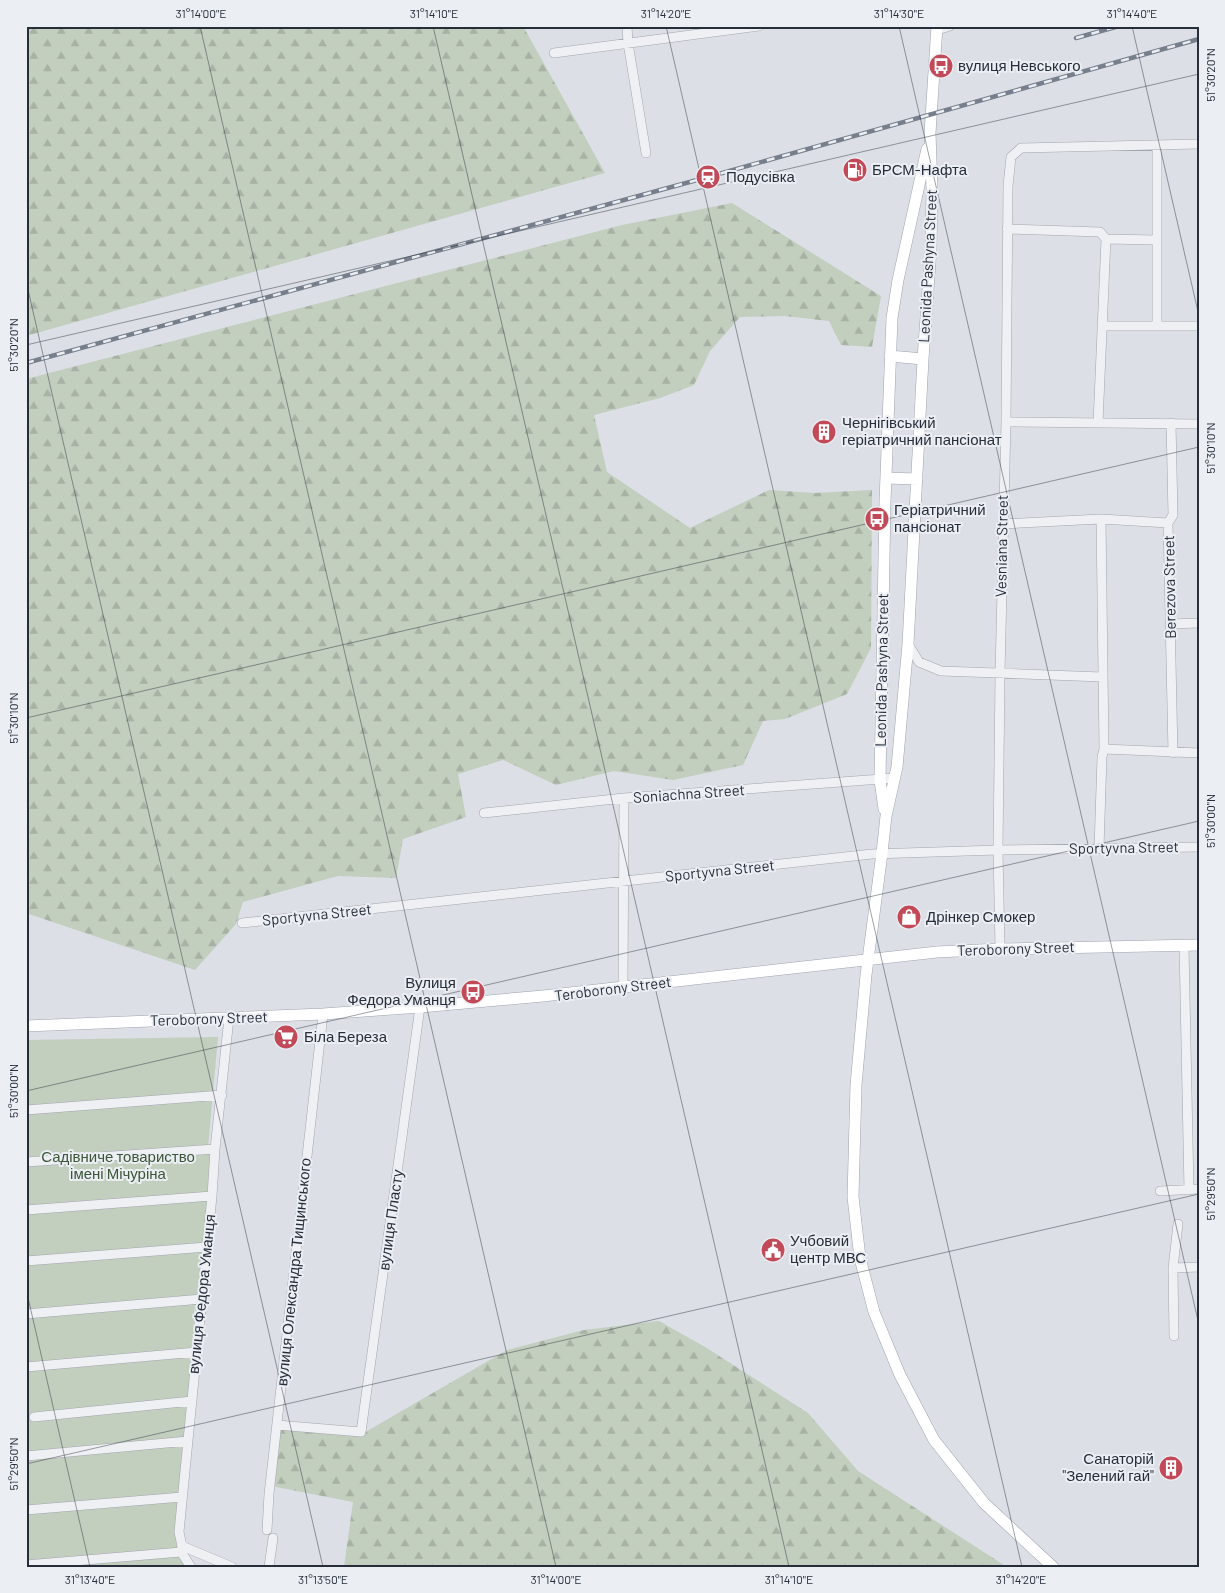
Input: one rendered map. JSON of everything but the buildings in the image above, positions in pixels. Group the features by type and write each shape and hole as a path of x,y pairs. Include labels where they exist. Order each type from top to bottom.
{"main road":[{"path":"930,133 937,28"},
{"name":"Leonida Pashyna Street","path":"886,816 880,780 886,478 892,318 898,280 930,133"},
{"name":"Leonida Pashyna Street","path":"886,816 897,767 908,644 923,358 931,248 932,188 930,133"},
{"path":"890,356 923,358"},
{"path":"886,478 917,479"},
{"path":"886,816 868,959 856,1085 853,1197 860,1258 874,1312 900,1375 934,1440 984,1503 1054,1567"},
{"name":"Teroborony Street","path":"26,1026 323,1014 420,1007 543,996 937,952 1000,949 1199,946"}],"street":[{"path":"627,26 646,153"},
{"path":"554,53 759,26"},
{"path":"937,28 950,26"},
{"path":"1152,326 1157,326 1157,146 1199,144"},
{"name":"Vesniana Street","path":"1000,949 998,850 1002,524 1006,422 1008,186 1011,157 1021,148 1157,146"},
{"path":"1007,229 1100,232 1106,239 1098,423"},
{"path":"1106,239 1156,240"},
{"path":"1102,326 1199,326"},
{"path":"1006,422 1199,424"},
{"name":"Berezova Street","path":"1171,423 1173,515 1168,523 1173,753"},
{"path":"1002,524 1101,519 1168,523"},
{"path":"1099,848 1102,757 1104,749 1101,519"},
{"path":"1170,624 1199,623"},
{"path":"908,644 919,662 942,671 1102,677"},
{"path":"1104,749 1199,753"},
{"name":"Soniachna Street","path":"484,813 624,798 895,778"},
{"path":"623,987 624,798"},
{"name":"Sportyvna Street","path":"242,923 882,854 1199,846"},
{"path":"1160,1190 1194,1190 1184,946"},
{"name":"вулиця Пласту","path":"277,1424 361,1432 420,1007"},
{"name":"вулиця Олександра Тищинського","path":"269,1567 269,1494 323,1014"},
{"name":"вулиця Федора Уманця","path":"191,1567 181,1549 179,1532 229,1018"},
{"path":"26,1110 222,1095"},
{"path":"26,1162 215,1149"},
{"path":"26,1210 212,1196"},
{"path":"1174,1336 1173,1268 1178,1224"},
{"path":"26,1261 207,1247"},
{"path":"1173,1268 1199,1267"},
{"path":"26,1314 202,1300"},
{"path":"26,1367 197,1352"},
{"path":"34,1417 192,1401"},
{"path":"26,1456 188,1441"},
{"path":"26,1510 182,1497"},
{"path":"26,1565 181,1549 232,1567"}],"green space":[{"path":"26,26 523,26 605,173 26,336"},
{"path":"732,203 881,296 872,347 841,345 829,321 785,316 740,317 710,351 694,385 660,398 594,415 607,472 690,528 769,490 814,493 872,490 871,648 847,694 785,719 763,721 743,765 673,780 614,771 556,785 503,760 458,774 466,817 403,839 396,878 338,876 243,902 236,924 195,970 26,913 26,379 622,225"},
{"name":"Садівниче товариство імені Мічуріна","path":"218,1037 208,1147 213,1154 205,1240 194,1312 193,1375 175,1530 187,1567 26,1567 26,1040"},
{"path":"659,1321 705,1347 808,1413 858,1471 1007,1567 344,1567 353,1502 271,1486 278,1426 362,1434 507,1350 584,1330"}],"railway":[{"path":"1076,38 1119,26"},
{"path":"26,363 708,177 1199,39"}],"place":[{"name":"вулиця Невського","path":"941,66"},
{"name":"БРСМ-Нафта","path":"855,170"},
{"name":"Подусівка","path":"708,177"},
{"name":"Чернігівський геріатричний пансіонат","path":"824,432"},
{"name":"Геріатричний пансіонат","path":"877,519"},
{"name":"Дрінкер Смокер","path":"909,917"},
{"name":"Вулиця Федора Уманця","path":"473,992"},
{"name":"Біла Береза","path":"286,1037"},
{"name":"Учбовий центр МВС","path":"773,1250"},
{"name":"Санаторій \"Зелений гай\"","path":"1171,1468"}]}
